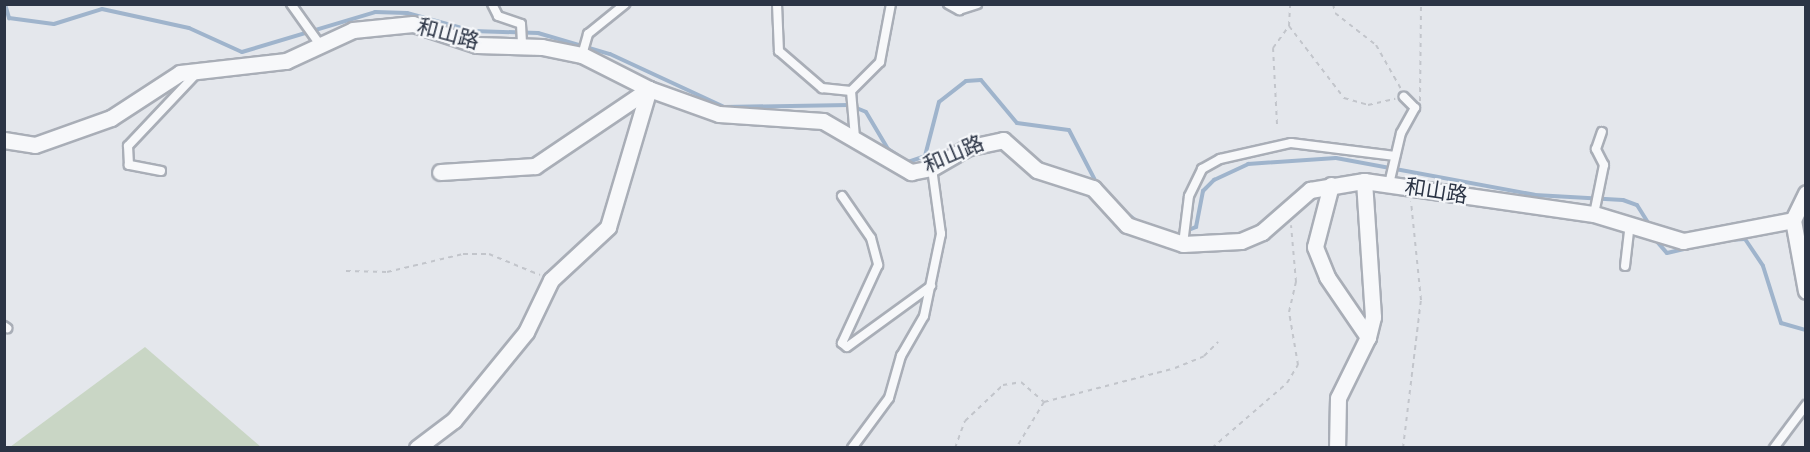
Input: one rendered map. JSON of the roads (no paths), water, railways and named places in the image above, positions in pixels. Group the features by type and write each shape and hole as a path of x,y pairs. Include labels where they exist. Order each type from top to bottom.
{"street":[{"name":"和山路","path":"4,140 35,146 91,126 180,73 203,68 286,62 353,30 413,24 477,45 522,46 582,55 649,89 719,114 823,121 855,138 899,168 932,168 966,148 1003,140 1037,170 1093,188 1127,225 1183,244 1241,241 1262,232 1291,204 1310,190 1364,181 1594,214 1631,221 1683,241 1793,220"},
{"path":"440,172 535,166 649,89"},
{"path":"417,447 454,420 525,332 551,280 608,227 649,89"},
{"path":"1337,447 1338,398 1368,337 1373,317 1364,181"},
{"path":"1331,185 1315,247 1327,277 1368,337"},
{"path":"1806,193 1793,220 1806,291"}],"lane":[{"path":"291,4 321,46"},
{"path":"492,4 498,16 521,24 522,46"},
{"path":"582,55 588,34 626,4"},
{"path":"777,4 780,51 822,88 851,91"},
{"path":"855,138 851,91 880,62 891,4"},
{"path":"948,4 959,10 977,4"},
{"path":"161,171 129,165 128,146 203,68"},
{"path":"1389,184 1395,156 1415,108 1404,97"},
{"path":"1594,214 1604,165 1596,149 1602,132"},
{"path":"1183,244 1189,196 1202,169 1220,159 1291,143 1395,156"},
{"path":"852,447 889,398 932,286 940,234 932,168"},
{"path":"842,196 871,238 878,265 842,343 847,347 932,286"},
{"path":"1625,266 1631,221"},
{"path":"1774,447 1806,405"}],"waterway":[{"path":"5,4 9,18 54,24 102,9 189,28 242,52 375,12 407,13 473,31 538,33 610,54 724,107 849,105 866,112 888,149 908,162 925,156 939,102 966,81 981,80 1017,123 1069,130 1097,184"},
{"path":"1186,231 1196,227 1203,191 1214,180 1248,164 1336,158 1535,195 1623,200 1637,205 1651,227"},
{"path":"1121,209 1139,223"},
{"path":"1653,237 1667,253 1702,245"},
{"path":"1727,240 1745,239 1763,266 1781,323 1806,330"}]}
